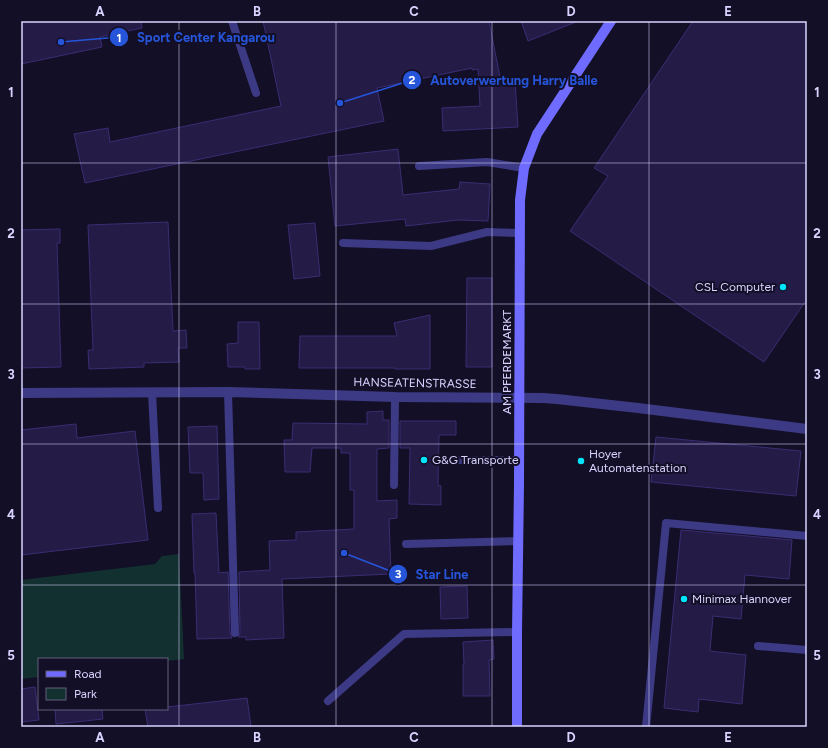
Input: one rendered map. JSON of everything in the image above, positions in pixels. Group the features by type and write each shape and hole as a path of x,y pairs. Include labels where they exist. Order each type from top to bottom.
{"street":[{"name":"AM PFERDEMARKT","path":"517,727 520,398 519,233 520,200 524,168 537,134 611,21"},
{"name":"HANSEATENSTRASSE","path":"21,393 228,392 394,397 557,399 807,430"}],"lane":[{"path":"232,21 256,93"},
{"path":"419,166 487,162 524,168"},
{"path":"343,243 431,246 487,232 519,233"},
{"path":"228,392 235,633"},
{"path":"152,393 158,508"},
{"path":"394,397 394,485"},
{"path":"459,460 519,460"},
{"path":"646,727 666,523 807,536"},
{"path":"406,544 519,541"},
{"path":"328,702 404,634 517,632"},
{"path":"758,646 807,650"}],"green space":[{"path":"179,554 184,659 168,661 168,658 38,658 38,677 21,679 21,580 155,564 162,556"}],"building":[{"path":"21,21 141,21 142,28 100,37 102,47 21,64"},
{"path":"263,21 489,21 501,82 515,81 518,127 443,131 442,108 480,106 478,69 472,70 472,68 377,88 384,121 85,183 74,134 108,128 110,142 281,106"},
{"path":"521,21 576,21 576,22 528,41"},
{"path":"693,21 807,21 807,299 764,362 570,231 608,176 594,168"},
{"path":"398,149 403,195 459,189 460,182 490,184 488,221 458,220 406,226 405,219 335,226 328,157"},
{"path":"168,222 173,331 186,330 187,348 178,348 179,362 144,363 144,367 89,369 88,350 93,350 88,225"},
{"path":"315,223 320,276 294,279 288,225"},
{"path":"60,229 60,243 57,243 61,367 21,368 21,230"},
{"path":"467,278 492,278 492,367 466,367"},
{"path":"430,315 430,369 299,368 300,336 397,336 394,323"},
{"path":"238,322 259,322 260,369 228,367 227,344 238,343"},
{"path":"383,411 383,420 389,420 389,448 377,449 377,501 397,500 397,518 389,519 391,574 282,579 284,638 246,640 246,637 238,637 240,633 239,572 270,570 269,541 296,540 296,532 354,529 354,490 350,490 350,453 341,453 341,448 312,448 310,472 285,472 284,440 292,440 293,423 367,424 367,412"},
{"name":"G&G Transporte","path":"400,421 456,421 456,435 439,435 438,485 441,486 441,505 409,504 410,448 400,448"},
{"path":"76,424 77,438 135,431 148,540 21,555 21,430"},
{"path":"217,426 219,499 204,500 203,473 190,473 188,427"},
{"path":"656,437 801,451 796,496 651,482"},
{"path":"216,513 219,573 228,572 230,633 232,638 197,639 192,514"},
{"path":"681,530 792,540 789,579 745,575 741,619 713,616 710,651 746,655 742,704 699,699 698,712 664,708"},
{"path":"467,586 468,618 441,619 440,587"},
{"path":"493,640 494,659 489,660 490,696 463,696 463,642"},
{"path":"35,687 39,720 21,722 21,689"},
{"path":"247,698 251,726 148,727 145,710 168,710 168,707"},
{"path":"55,710 102,710 103,719 56,724"}],"place":[{"name":"Sport Center Kangarou","path":"61,42"},
{"name":"Autoverwertung Harry Balle","path":"340,103"},
{"name":"CSL Computer","path":"783,287"},
{"name":"G&G Transporte","path":"424,460"},
{"name":"Hoyer Automatenstation","path":"581,461"},
{"name":"Star Line","path":"344,553"},
{"name":"Minimax Hannover","path":"684,599"}]}
